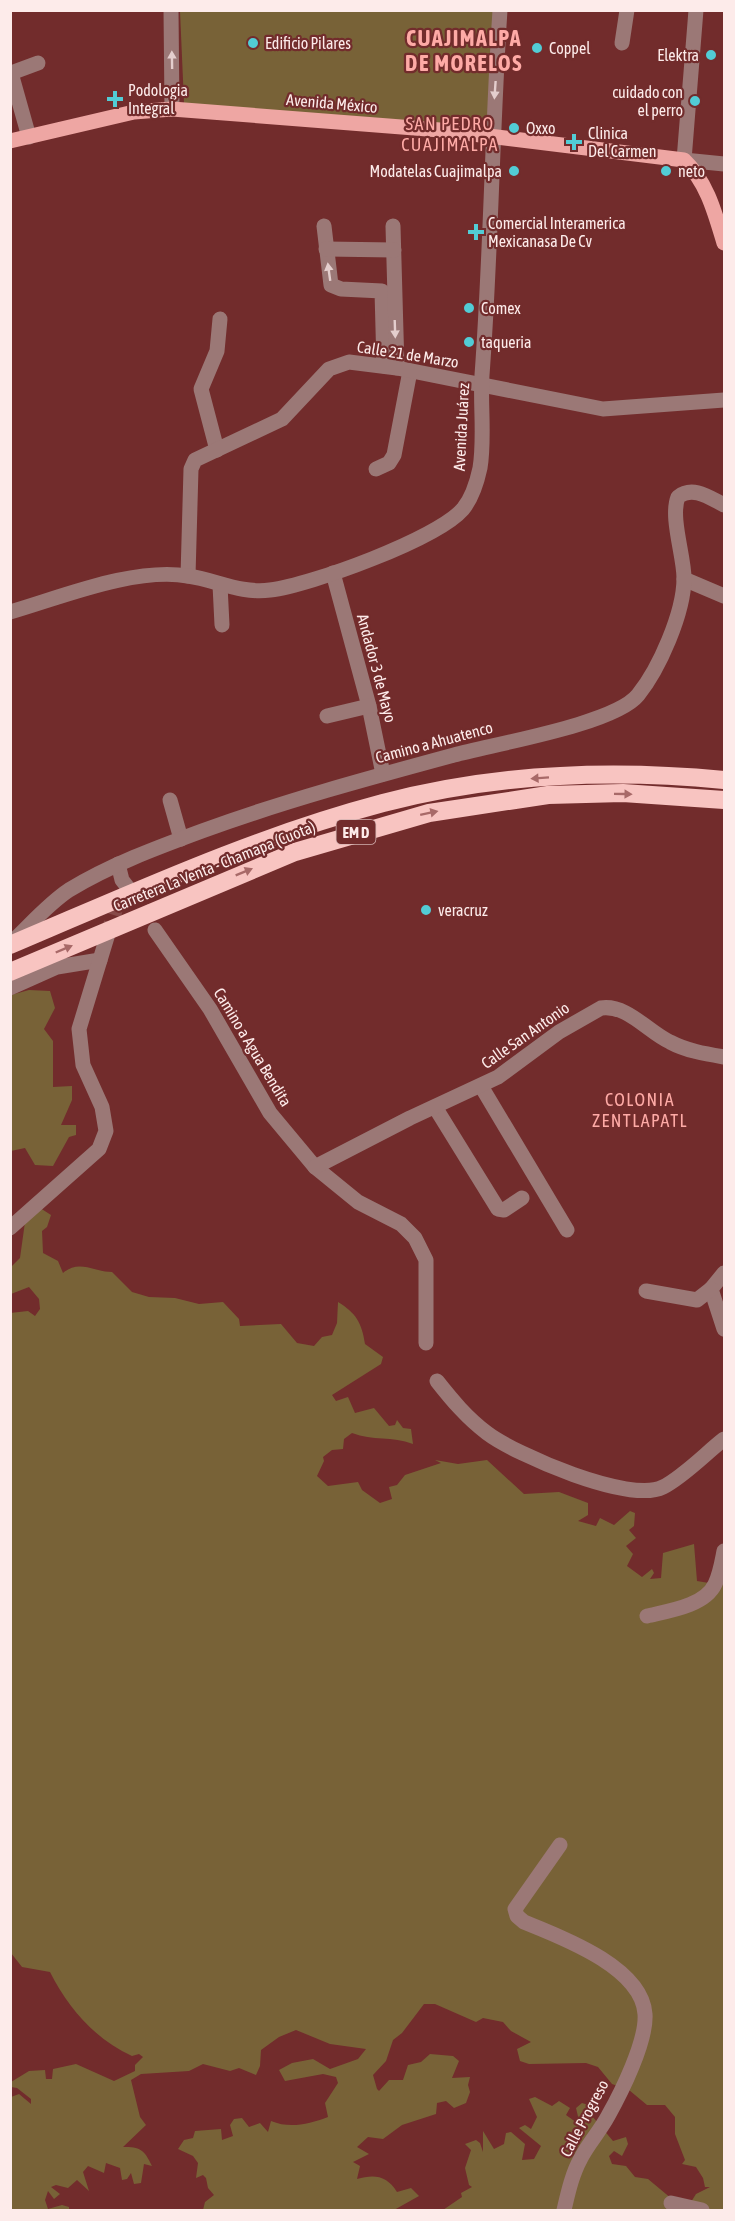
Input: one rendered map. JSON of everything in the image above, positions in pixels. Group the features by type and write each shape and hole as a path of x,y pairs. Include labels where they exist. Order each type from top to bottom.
{"highway":[{"name":"Carretera La Venta - Chamapa (Cuota)","path":"10,944 280,834 383,803 470,785 539,778 644,775 724,780"},
{"name":"Carretera La Venta - Chamapa (Cuota)","path":"10,972 295,852 429,813 548,795 623,793 724,800"}],"main road":[{"name":"Avenida México","path":"10,141 134,112 172,109 270,115 492,136 684,160"},
{"path":"684,160 696,172 704,185 724,243"}],"street":[{"path":"171,10 172,109"},
{"name":"Avenida Juárez","path":"10,612 133,578 188,576 248,591 269,591 333,573 425,536 445,525 463,509 475,486 480,466 481,385 490,237 492,136 501,10"},
{"path":"622,43 627,10"},
{"path":"684,160 696,10"},
{"path":"29,137 11,73 38,63"},
{"name":"Avenida México","path":"684,160 724,164"},
{"path":"324,226 329,279 335,288 382,291 397,368"},
{"path":"376,469 388,463 394,455 397,368 393,226"},
{"path":"326,249 394,250"},
{"path":"217,450 201,389 217,351 220,320"},
{"name":"Calle 21 de Marzo","path":"188,576 191,469 200,456 282,419 329,369 349,362 397,368 603,409 724,400"},
{"name":"Camino a Ahuatenco","path":"10,944 68,891 118,864 181,839 265,809 383,774 587,722 621,710 636,697 650,678 675,621 684,579 676,512 678,498 688,491 694,491 724,506"},
{"name":"Andador 3 de Mayo","path":"333,573 369,706 383,774"},
{"path":"684,579 724,596"},
{"path":"220,585 222,625"},
{"path":"327,716 369,706"},
{"path":"170,800 181,839"},
{"path":"118,864 124,888"},
{"name":"Camino a Agua Bendita","path":"156,930 210,1009 270,1113 315,1167 358,1202 401,1224 415,1238 426,1260 426,1343"},
{"path":"10,1228 99,1149 106,1131 102,1107 83,1065 79,1029 107,937"},
{"path":"10,988 57,967 100,960"},
{"name":"Calle San Antonio","path":"315,1167 498,1077 592,1011 609,1007 623,1011 671,1043 724,1058"},
{"path":"481,1086 567,1230"},
{"path":"435,1107 498,1209 504,1210 522,1198"},
{"path":"646,1291 697,1300 711,1289 724,1273"},
{"path":"711,1289 724,1329"},
{"path":"437,1381 455,1405 489,1434 548,1464 616,1489 662,1488 724,1439"},
{"path":"647,1616 683,1608 705,1595 715,1586 724,1551"},
{"name":"Calle Progreso","path":"560,1845 515,1909 517,1916 524,1922 579,1944 596,1955 635,1988 644,2008 645,2022 630,2067 608,2117 580,2159 564,2211"},
{"path":"671,2203 702,2211"}],"shaded area":[{"path":"180,11 501,11 492,137 184,103"},
{"path":"29,990 50,991 55,1008 44,1029 53,1041 53,1087 72,1086 72,1100 61,1125 76,1125 76,1135 69,1137 53,1166 35,1165 25,1148 11,1151 11,995"},
{"path":"37,1206 51,1215 47,1227 42,1231 43,1253 58,1261 63,1273 75,1267 87,1267 112,1272 132,1292 149,1297 175,1298 199,1304 223,1302 239,1319 240,1326 281,1324 297,1343 314,1346 322,1337 332,1335 337,1323 338,1302 349,1310 360,1324 365,1344 383,1357 381,1364 332,1395 336,1401 348,1397 355,1413 374,1408 389,1426 395,1425 397,1420 403,1428 411,1429 413,1444 352,1433 344,1439 343,1449 332,1450 323,1457 324,1461 317,1476 328,1486 358,1482 362,1490 380,1503 392,1499 389,1487 397,1485 405,1475 441,1463 435,1460 458,1464 487,1460 524,1494 559,1492 588,1503 588,1515 578,1521 596,1526 600,1518 614,1525 630,1511 635,1513 634,1526 629,1530 636,1538 626,1546 633,1554 627,1566 642,1577 652,1569 654,1573 650,1579 661,1578 663,1553 694,1544 697,1581 709,1583 724,1568 724,2210 443,2210 462,2197 461,2193 472,2187 469,2185 465,2168 471,2150 465,2144 476,2140 480,2143 483,2152 483,2131 494,2149 504,2144 506,2133 511,2132 525,2144 522,2160 534,2159 541,2146 519,2128 525,2125 531,2129 537,2117 529,2099 535,2097 552,2106 559,2101 570,2108 566,2115 580,2125 576,2108 582,2103 598,2108 592,2116 613,2141 626,2137 628,2144 622,2156 614,2151 609,2156 612,2164 626,2166 635,2177 648,2179 672,2199 691,2202 696,2194 710,2187 705,2187 703,2178 696,2167 682,2164 685,2160 675,2134 675,2117 665,2105 647,2105 629,2090 612,2084 598,2067 586,2063 529,2064 520,2061 517,2049 531,2042 511,2031 503,2022 483,2018 476,2022 435,2004 424,2004 402,2033 393,2040 386,2061 373,2075 377,2089 379,2091 389,2080 403,2080 408,2065 421,2062 430,2054 453,2056 459,2061 452,2078 470,2077 468,2085 470,2092 466,2103 454,2108 446,2101 437,2103 436,2114 402,2125 383,2139 368,2137 357,2147 369,2154 353,2162 360,2166 357,2179 380,2178 389,2183 397,2192 411,2188 419,2196 394,2210 203,2210 205,2202 214,2195 208,2188 203,2175 196,2178 198,2163 193,2156 178,2149 184,2140 193,2138 195,2131 221,2129 222,2140 233,2136 230,2125 234,2119 242,2118 249,2127 260,2123 268,2132 271,2121 285,2125 300,2125 328,2117 325,2103 338,2083 336,2077 323,2074 285,2081 279,2070 292,2063 313,2059 330,2069 358,2059 366,2049 330,2044 296,2030 279,2037 261,2050 260,2066 256,2075 239,2068 230,2071 203,2064 189,2071 141,2074 131,2080 140,2117 146,2125 123,2147 141,2150 152,2166 144,2164 141,2183 134,2184 131,2173 127,2179 122,2180 120,2168 106,2163 104,2173 88,2166 83,2172 89,2191 77,2180 68,2188 56,2185 51,2187 60,2194 54,2199 48,2191 45,2200 48,2209 62,2205 69,2207 69,2210 11,2210 11,2097 19,2094 31,2104 31,2099 17,2088 11,2087 11,2082 29,2071 45,2070 46,2079 52,2079 53,2069 76,2064 114,2081 135,2071 135,2065 143,2057 139,2054 132,2056 106,2041 74,2010 50,1972 22,1967 11,1953 10,1313 28,1311 35,1316 40,1309 39,1299 29,1287 11,1294 12,1266 20,1258 25,1222"}],"tunnel":[{"path":"129,889 152,924"},
{"path":"107,937 120,894"}],"place":[{"name":"Edificio Pilares","path":"253,43"},
{"name":"Coppel","path":"537,48"},
{"name":"Elektra","path":"711,55"},
{"name":"Podologia Integral","path":"115,99"},
{"name":"cuidado con el perro","path":"695,101"},
{"name":"Oxxo","path":"514,128"},
{"name":"Clinica Del Carmen","path":"574,142"},
{"name":"Modatelas Cuajimalpa","path":"514,171"},
{"name":"neto","path":"666,171"},
{"name":"Comercial Interamerica Mexicanasa De Cv","path":"476,232"},
{"name":"Comex","path":"469,308"},
{"name":"taqueria","path":"469,342"},
{"name":"veracruz","path":"426,910"}],"district":[{"name":"CUAJIMALPA DE MORELOS","path":"464,50"},
{"name":"SAN PEDRO CUAJIMALPA","path":"450,133"},
{"name":"COLONIA ZENTLAPATL","path":"640,1109"}]}
